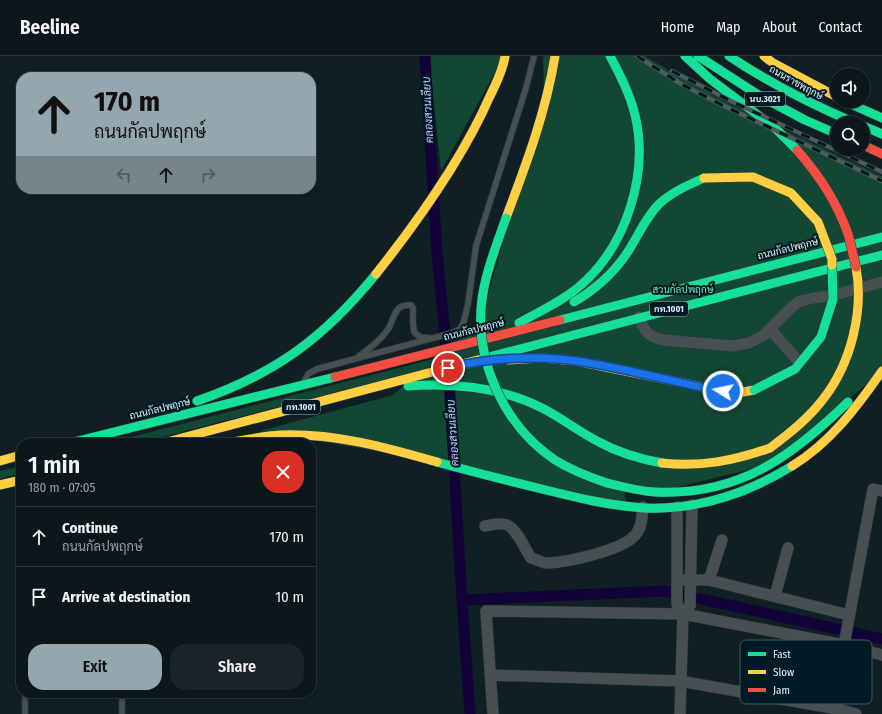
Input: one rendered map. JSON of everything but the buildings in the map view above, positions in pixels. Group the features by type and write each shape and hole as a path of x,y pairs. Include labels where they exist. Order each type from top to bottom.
{"main road":[{"path":"77,438 215,395 252,379 290,356 315,337 348,305 382,266 439,186 471,137 491,96 505,56"},
{"path":"555,56 550,86 541,120 488,272 481,312 484,353 493,382 502,402 529,437 559,463 589,478 607,484 646,491 681,492 720,485 753,473 782,458 802,444 882,370"},
{"path":"496,335 555,304 582,284 600,265 614,243 626,218 631,205 639,159 637,124 627,91 610,56"},
{"path":"346,395 412,386 441,385 485,389 517,397 550,412 620,453 644,460 692,466 736,460 770,448 800,426 820,405 828,394 843,367 854,335 859,308 858,269 848,231 827,188 797,150 775,128 714,83 685,56"},
{"name":"นบ.3021","path":"698,56 760,96 799,117 830,131"},
{"name":"ถนนราชพฤกษ์","path":"729,56 751,71 822,110 838,116"},
{"name":"ถนนราชพฤกษ์","path":"764,56 773,63 830,93"},
{"path":"860,108 882,118"},
{"path":"870,129 882,134"},
{"path":"870,148 882,154"},
{"path":"496,335 568,305 593,290 622,260 647,220 663,201 682,188 704,178 728,174 751,176 778,185 800,198 817,214 829,233 838,254 842,274"},
{"name":"ถนนกัลปพฤกษ์","path":"90,438 301,386 882,237"},
{"name":"กท.1001","path":"182,438 639,317 882,255"},
{"path":"468,363 523,359 558,359 590,363 723,391 743,392 754,390 785,380 814,357 835,323 842,286"},
{"path":"259,438 279,435 351,440 414,454 448,465 594,502 627,507 678,507 692,505 732,494 759,484 799,462 819,446 850,414 882,370"},
{"path":"0,461 16,456"},
{"path":"0,485 16,481"}],"street":[{"path":"639,317 647,333 652,338 733,346 742,345 764,335 792,306 800,301 830,296 881,280"},
{"path":"770,329 799,362"},
{"path":"845,640 877,490"},
{"path":"680,714 680,681 686,610 691,584 692,505"},
{"path":"485,526 498,524 507,525 516,531 530,558 544,563 585,558 626,543 636,535 640,526 643,507"},
{"path":"678,507 677,604 686,610"},
{"path":"709,580 722,540"},
{"path":"774,596 788,548"},
{"path":"677,583 691,584 709,580 849,615"},
{"path":"493,714 486,611 686,610 845,636 853,640"},
{"path":"872,650 882,655"},
{"path":"490,675 680,681 740,693"},
{"path":"796,704 836,712 856,714"}],"lane":[{"path":"301,386 308,374 314,370 452,333 460,329 464,321 468,304 476,246 526,88 534,56"},
{"path":"355,358 383,336 396,312 404,305 411,305 413,308 413,327 417,335 423,338 433,338"},
{"path":"25,698 26,714"},
{"path":"122,698 122,714"}],"green space":[{"path":"429,56 501,56 498,67 441,171"},
{"name":"สวนกัลปพฤกษ์","path":"543,56 645,56 685,80 734,106 830,151 830,156 840,156 882,176 882,371 772,464 669,489 624,487 627,507 413,457 316,441 316,438 301,438 260,431 393,395 422,370 158,438 127,438 437,358 481,320 544,101"},
{"path":"16,467 16,474 0,479 0,471"}],"waterway":[{"name":"คลองสวนเลียบ","path":"425,56 437,253 447,355"},
{"name":"คลองสวนเลียบ","path":"449,380 470,714"},
{"path":"462,600 665,591 882,639"}],"railway":[{"path":"637,56 681,84 720,104 882,181"},
{"path":"672,71 733,102 882,172"}],"traffic: fast":[{"path":"519,323 567,296 597,269 611,250 622,229 630,207 636,184 639,160 639,137 635,115 630,100 621,77 610,56"},
{"path":"685,56 710,79 775,128 797,150"},
{"path":"698,56 760,96 805,120 830,131"},
{"path":"729,56 790,92 840,116"},
{"path":"860,108 882,118"},
{"path":"870,129 882,134"},
{"path":"574,302 597,286 618,266 646,220 659,204 675,192 704,178"},
{"path":"506,218 489,268 482,299 481,322 483,345 488,368 496,390 507,410 521,429 537,446 567,467 607,483"},
{"path":"560,320 882,237"},
{"path":"485,358 882,255"},
{"path":"754,390 795,369 821,337 833,299 832,265"},
{"path":"197,401 251,379 296,351 337,317 357,297 376,274"},
{"path":"90,438 335,377"},
{"path":"408,386 459,386 510,395 542,408 607,446 638,457 662,463"},
{"path":"607,483 631,489 655,492 685,492 713,487 738,480 762,469 784,456 806,440 848,402"},
{"path":"437,462 582,499 607,504 645,508 684,506 722,498 758,484 792,466"}],"traffic: slow":[{"path":"376,274 408,233 439,188 467,143 495,87 505,56"},
{"path":"506,218 541,118 555,56"},
{"path":"764,56 773,63 830,93"},
{"path":"704,178 753,177 791,193 818,222 832,259 832,265"},
{"path":"770,448 806,419 824,398 842,369 857,319 858,284 856,267"},
{"path":"182,438 485,358"},
{"path":"508,360 541,358 576,361 723,391 743,392 754,390"},
{"path":"792,466 819,447 831,435 853,411 882,371"},
{"path":"254,438 280,435 320,436 379,446 437,462"},
{"path":"662,463 691,464 717,462 730,460 770,448"},
{"path":"0,461 16,456"},
{"path":"0,485 16,481"}],"traffic: jam":[{"path":"870,148 882,154"},
{"path":"797,150 813,169 833,200 844,222 856,267"},
{"path":"335,377 560,320"}],"route":[{"path":"448,368 468,363 541,358 558,359 576,361 723,391"}]}
